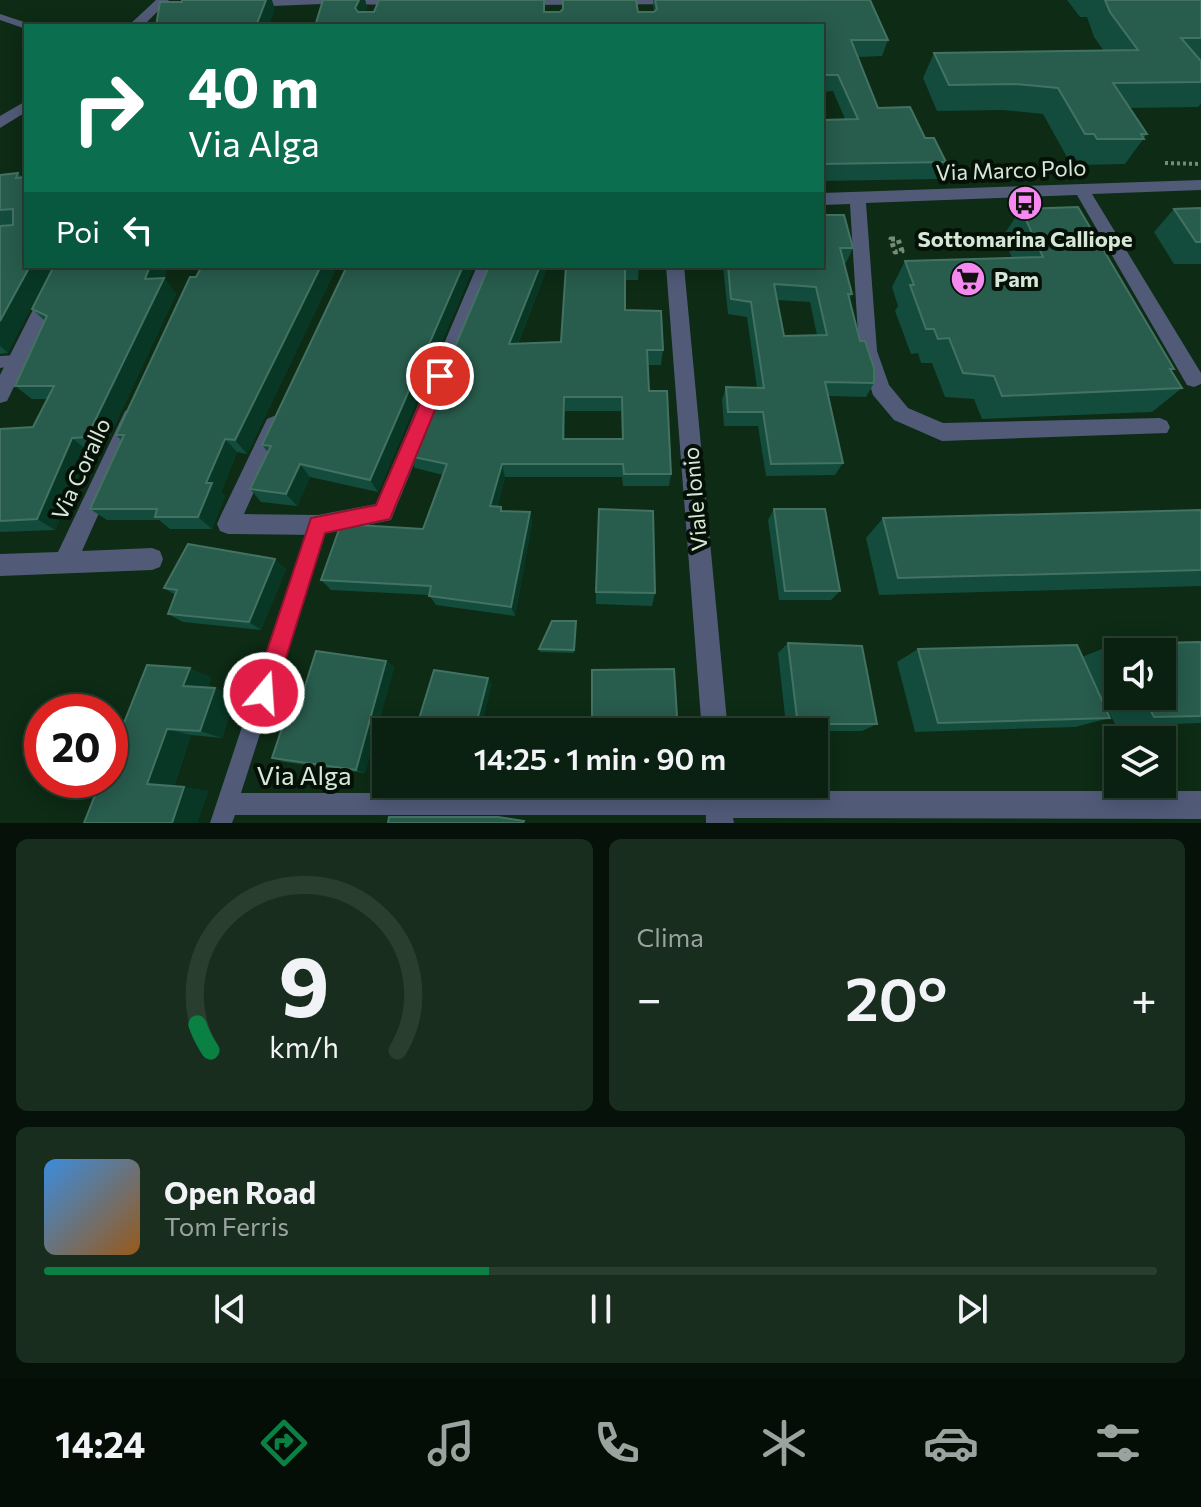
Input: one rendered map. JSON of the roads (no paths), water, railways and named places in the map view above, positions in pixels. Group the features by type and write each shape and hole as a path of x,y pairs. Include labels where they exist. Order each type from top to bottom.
{"street":[{"path":"232,3 321,0"},
{"path":"339,0 422,1"},
{"path":"510,1 554,8 697,0"},
{"path":"373,16 379,1"},
{"path":"138,24 165,4"},
{"path":"0,123 24,106"},
{"name":"Via Marco Polo","path":"824,199 1201,185"},
{"path":"1081,189 1194,379"},
{"path":"858,198 868,351 880,389 901,414 942,432 1160,427"},
{"path":"0,395 8,361 63,268"},
{"path":"282,409 228,524 318,525 383,513 485,268"},
{"name":"Viale Ionio","path":"675,268 714,718"},
{"name":"Via Corallo","path":"65,562 138,404"},
{"path":"0,565 152,559"},
{"path":"720,804 900,813 1201,805"}],"lane":[{"path":"0,17 24,25"},
{"name":"Via Alga","path":"318,525 225,814 720,804"}],"place":[{"name":"Sottomarina Calliope","path":"1025,203"},
{"name":"Pam","path":"968,279"}]}
